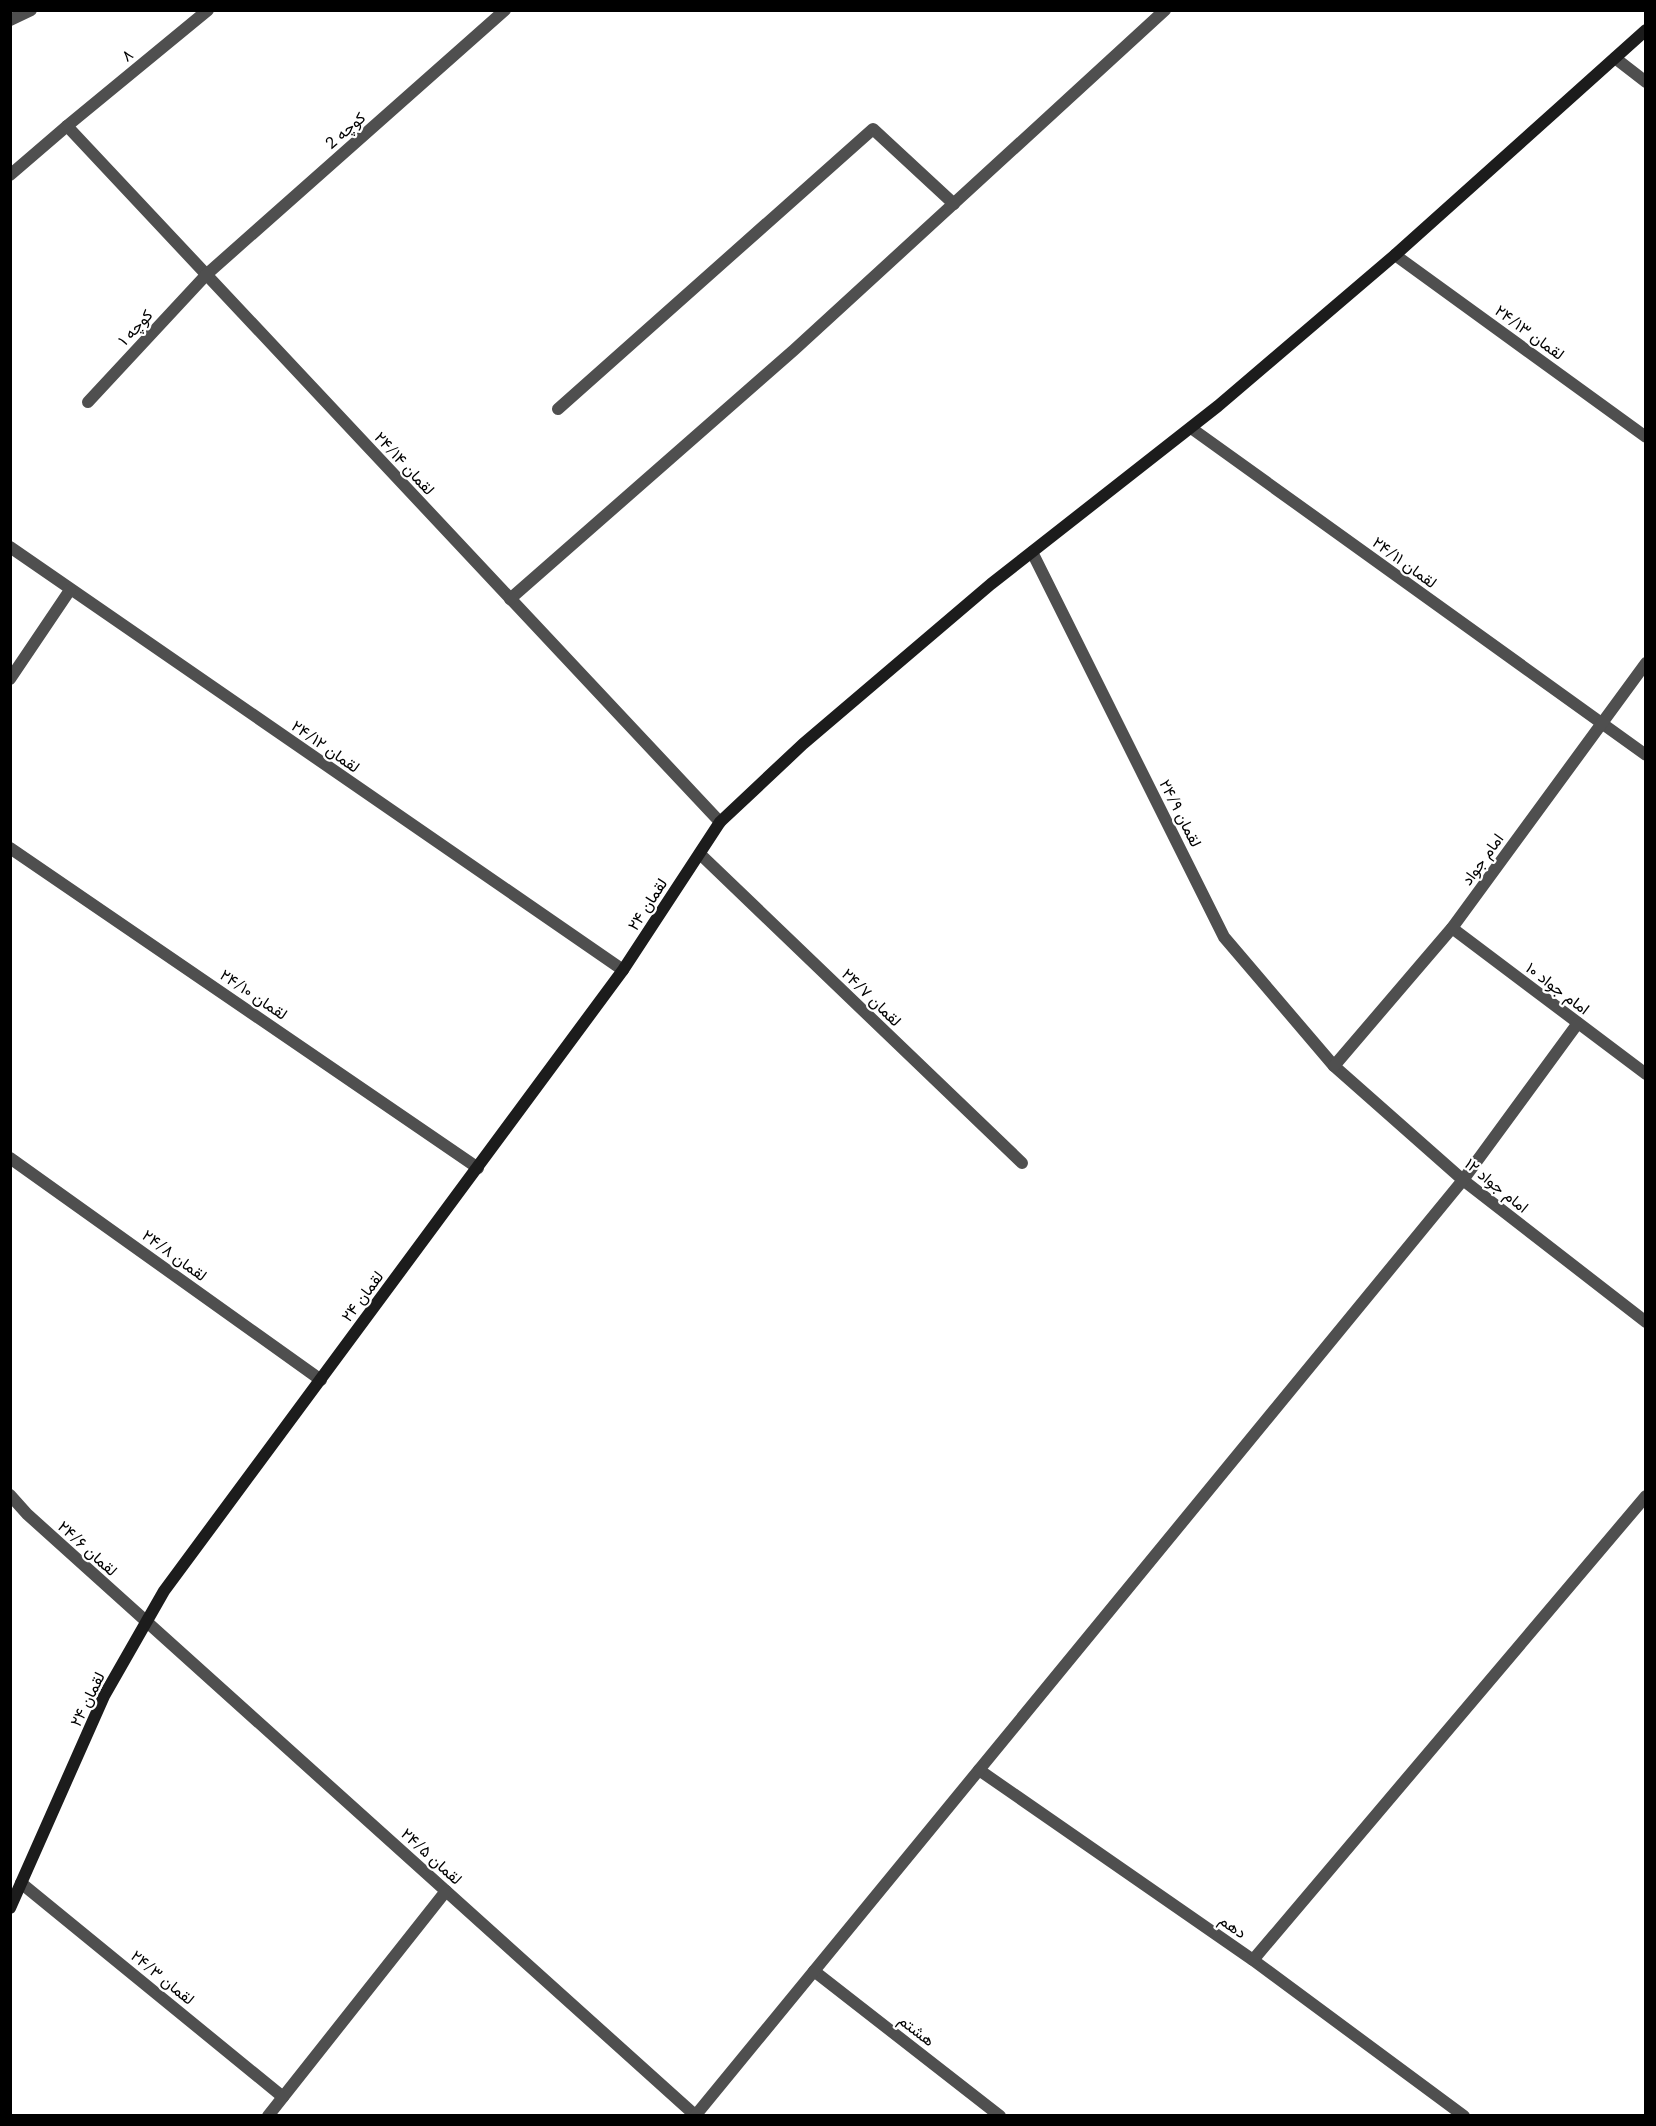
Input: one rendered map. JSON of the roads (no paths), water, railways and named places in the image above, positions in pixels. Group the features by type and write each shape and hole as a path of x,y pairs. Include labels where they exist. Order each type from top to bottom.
{"street":[{"path":"10,20 31,10"},
{"name":"۸","path":"10,175 208,10"},
{"name":"کوچه 2","path":"207,274 505,10"},
{"path":"510,599 794,350 1165,10"},
{"name":"لقمان ۲۴","path":"10,1908 104,1696 164,1591 623,970 720,822 803,744 991,584 1191,428 1395,255 1646,30"},
{"path":"1615,58 1646,82"},
{"name":"لقمان ۲۴/۱۴","path":"67,126 720,822"},
{"path":"558,409 873,129 954,204"},
{"name":"لقمان ۲۴/۱۳","path":"1395,255 1646,437"},
{"name":"کوچه ۱","path":"88,402 207,274"},
{"name":"لقمان ۲۴/۱۱","path":"1191,428 1646,755"},
{"name":"لقمان ۲۴/۱۲","path":"10,547 623,970"},
{"name":"لقمان ۲۴/۹","path":"1032,552 1224,937 1334,1066"},
{"path":"10,679 70,590"},
{"name":"امام جواد","path":"1334,1066 1452,928 1646,663"},
{"name":"لقمان ۲۴/۱۰","path":"10,848 478,1168"},
{"name":"لقمان ۲۴/۷","path":"700,854 1022,1163"},
{"name":"امام جواد ۱۰","path":"1452,928 1646,1074"},
{"path":"695,2115 1463,1180 1578,1023"},
{"name":"امام جواد ۱۲","path":"1334,1066 1463,1180 1646,1322"},
{"name":"لقمان ۲۴/۸","path":"10,1158 321,1380"},
{"name":"لقمان ۲۴/۶","path":"10,1494 27,1515 146,1623"},
{"path":"1253,1960 1646,1496"},
{"name":"لقمان ۲۴/۵","path":"146,1623 695,2115"},
{"name":"دهم","path":"979,1770 1253,1960 1464,2115"},
{"name":"لقمان ۲۴/۳","path":"21,1883 283,2097"},
{"path":"268,2115 446,1891"},
{"name":"هشتم","path":"814,1971 1000,2115"}]}
